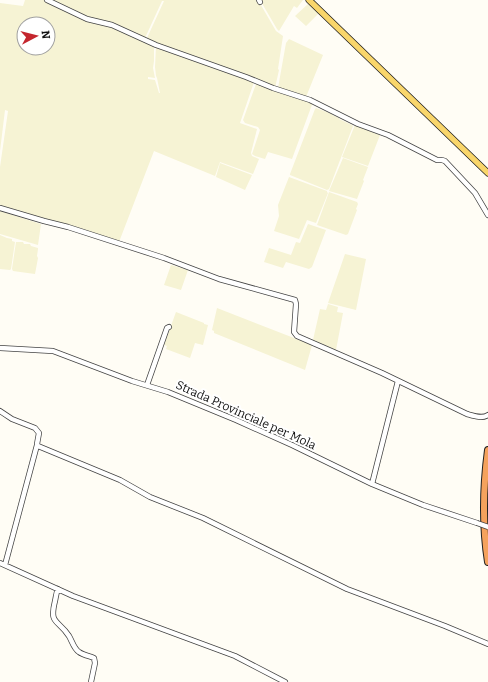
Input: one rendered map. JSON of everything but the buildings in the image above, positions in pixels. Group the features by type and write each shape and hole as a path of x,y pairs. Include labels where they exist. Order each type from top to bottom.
{"highway":[{"path":"488,450 483,508 488,562"}],"main road":[{"path":"309,0 488,173"}],"street":[{"path":"47,0 87,19 112,25 163,48 310,100 358,124 388,135 437,160 445,161 475,193 488,216"},
{"path":"0,208 68,227 178,263 219,279 295,300 295,334 467,414 482,417 488,415"},
{"path":"147,386 167,328 169,327"},
{"name":"Strada Provinciale per Mola","path":"0,348 53,351 132,381 168,392 292,445 372,484 423,505 488,527"},
{"path":"372,484 398,381"},
{"path":"0,411 12,419 35,428 40,433 16,521 2,564 73,596 235,656 285,682"},
{"path":"37,445 120,480 150,497 206,519 347,589 488,644"},
{"path":"58,589 53,608 53,616 58,624 69,635 77,650 80,653 94,658 95,663 91,682"}],"shaded area":[{"path":"25,0 44,0 88,21 112,26 154,45 153,68 155,78 148,77 148,79 155,80 159,93 155,67 156,46 254,82 240,123 257,129 251,153 252,156 259,159 253,174 220,162 215,176 154,151 119,242 67,225 0,206 0,167 8,111 5,110 0,151 0,3 23,6"},
{"path":"50,0 258,0 276,31 283,36 279,70 275,88 148,40 147,38 164,1 162,1 145,38 88,19"},
{"path":"260,0 303,0 297,8 294,6 279,31"},
{"path":"309,3 319,13 306,26 295,16"},
{"path":"289,39 323,55 306,97 278,88 286,43"},
{"path":"257,83 313,102 292,159 268,152 265,159 252,154 260,130 258,127 245,123 243,120"},
{"path":"316,108 332,114 353,126 329,189 327,190 290,175"},
{"path":"355,125 380,135 368,166 342,157"},
{"path":"343,158 368,167 357,199 329,191"},
{"path":"220,163 252,175 245,190 216,177"},
{"path":"289,177 327,191 328,193 316,223 307,220 299,239 274,231 279,216 278,205"},
{"path":"329,192 357,202 358,204 348,234 346,235 317,225"},
{"path":"0,211 41,224 38,245 0,234"},
{"path":"308,224 326,230 312,267 309,269 286,262 283,268 264,262 269,248 291,255 296,242 300,243"},
{"path":"0,235 12,239 12,241 15,242 10,270 0,269"},
{"path":"16,242 23,242 24,244 30,244 31,246 38,248 35,274 13,271 12,269"},
{"path":"345,254 366,259 356,310 328,303"},
{"path":"171,265 188,270 181,290 164,285"},
{"path":"328,304 338,307 337,312 343,313 336,350 313,340 320,309 326,310"},
{"path":"217,308 312,345 305,370 214,333 212,330"},
{"path":"176,312 208,325 203,345 195,343 190,358 166,349 167,346 164,345"}]}
